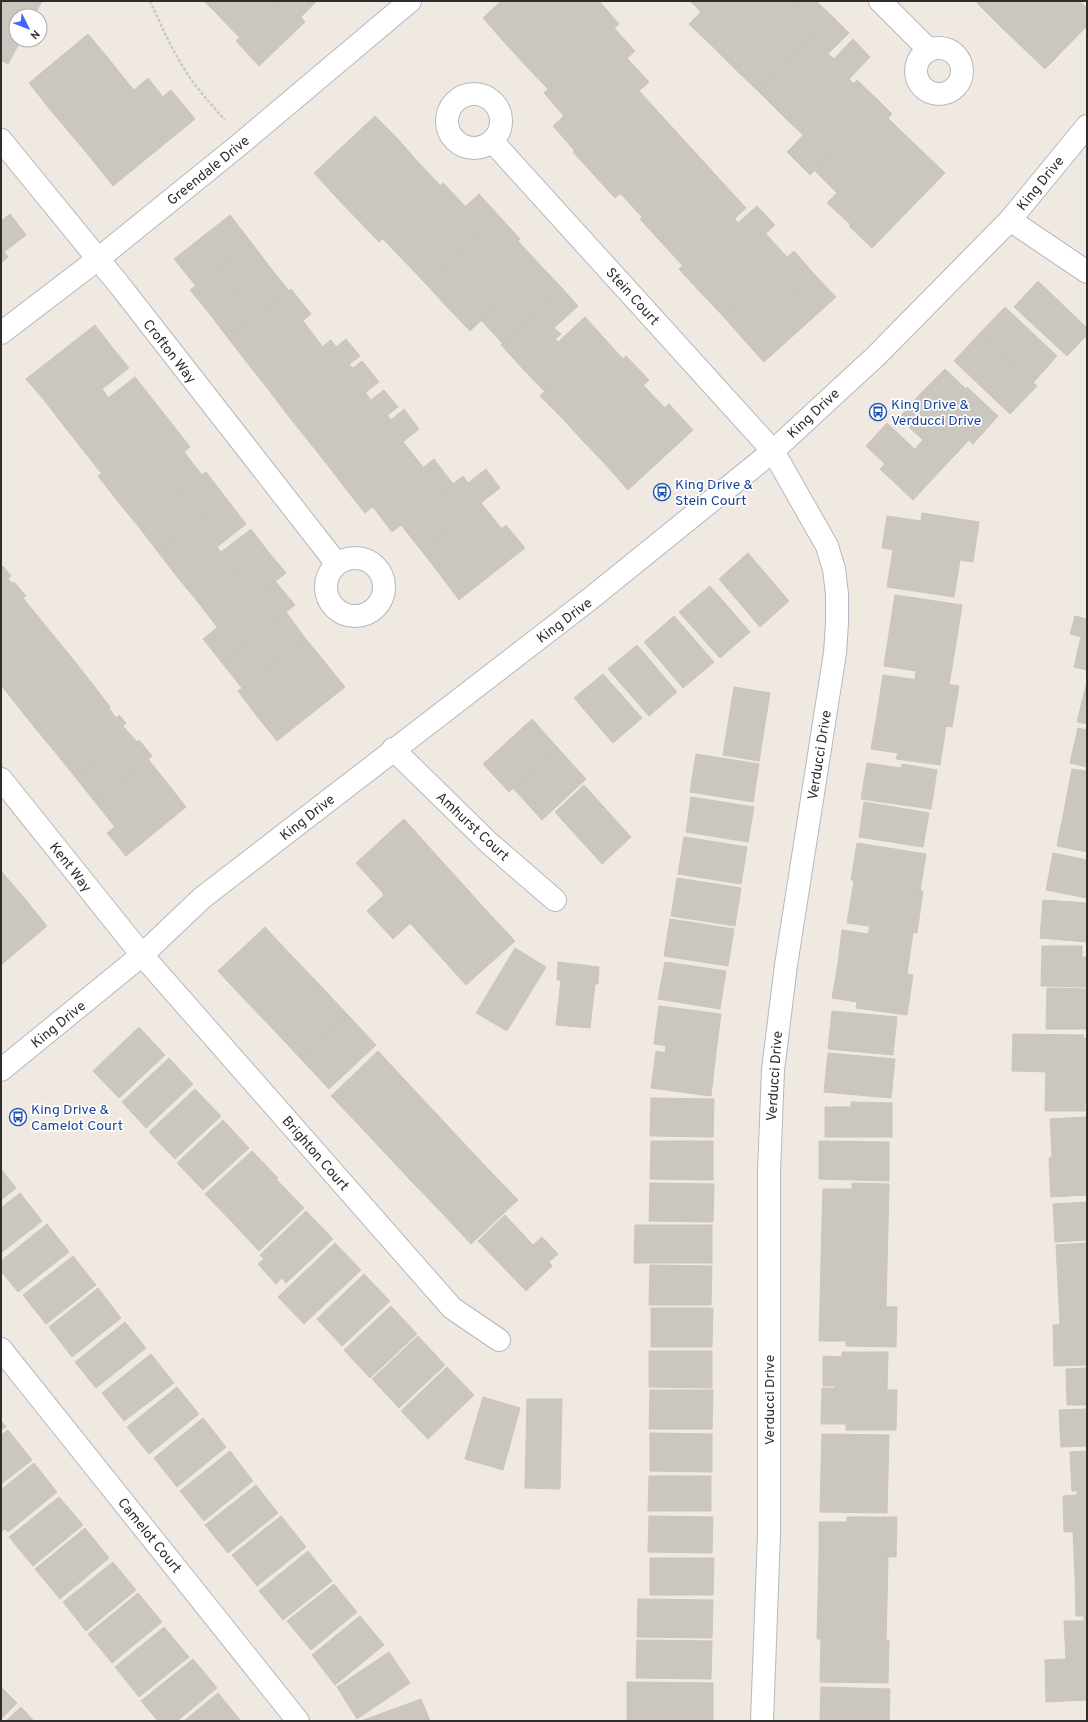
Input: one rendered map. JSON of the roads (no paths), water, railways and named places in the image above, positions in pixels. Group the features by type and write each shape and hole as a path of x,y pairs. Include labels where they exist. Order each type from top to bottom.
{"street":[{"path":"880,1 929,50"},
{"name":"Greendale Drive","path":"1,333 98,259 239,145 400,4"},
{"name":"King Drive","path":"1,1070 142,955 202,898 590,599 773,451 876,356 1010,220 1087,126"},
{"name":"Crofton Way","path":"1,140 98,259 337,564"},
{"name":"Stein Court","path":"493,142 773,451"},
{"path":"1010,220 1087,272"},
{"name":"Verducci Drive","path":"762,1721 769,1534 769,1172 773,1070 786,965 830,686 838,623 834,569 827,546 773,451"},
{"name":"Amhurst Court","path":"393,750 489,843 555,900"},
{"name":"Kent Way","path":"1,779 142,955"},
{"name":"Brighton Court","path":"142,955 452,1308 499,1340"},
{"name":"Camelot Court","path":"1,1350 298,1721"}],"place":[{"name":"King Drive & Verducci Drive","path":"878,412"},
{"name":"King Drive & Stein Court","path":"662,492"},
{"name":"King Drive & Camelot Court","path":"18,1117"}]}
